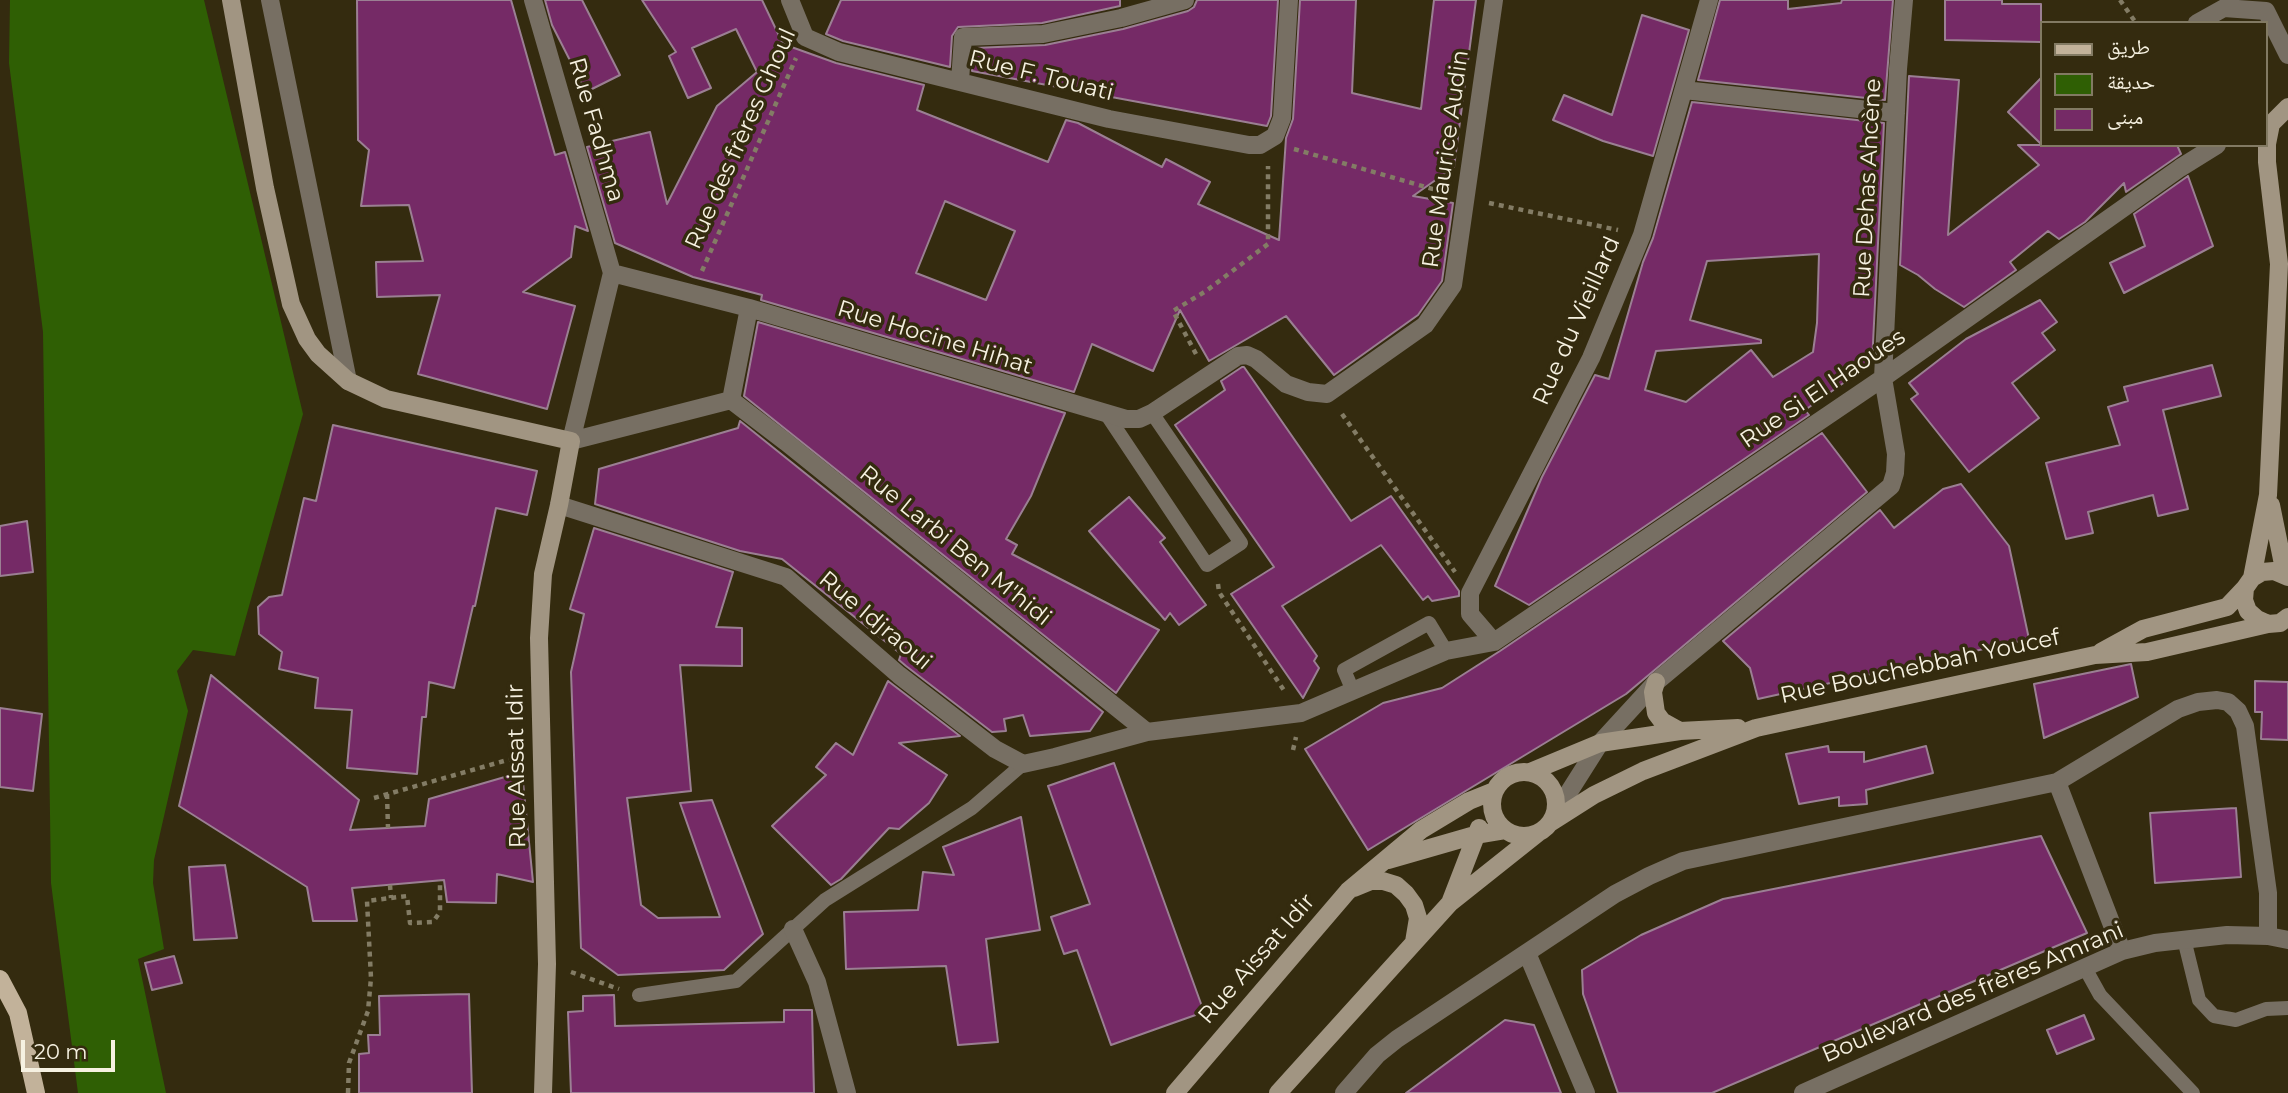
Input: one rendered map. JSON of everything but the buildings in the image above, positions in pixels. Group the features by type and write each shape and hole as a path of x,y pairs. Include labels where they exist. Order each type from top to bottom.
{"main road":[{"path":"231,0 265,188 291,304 307,339 318,354 348,381 386,399 571,441"},
{"path":"2281,621 2257,620 2248,611 2244,600 2268,495 2279,264 2267,162 2268,125 2288,107"},
{"name":"Rue Aissat Idir","path":"543,1093 547,964 539,638 543,573 571,441"},
{"path":"2268,495 2287,575"},
{"path":"2249,583 2262,572 2274,570 2287,575"},
{"name":"Rue Bouchebbah Youcef","path":"2095,655 2143,629 2227,607 2249,583"},
{"name":"Rue Bouchebbah Youcef","path":"1530,772 1600,743 1680,732 1756,727 2095,655 2147,652 2281,621"},
{"path":"1656,682 1653,692 1656,713 1670,728 1680,732"},
{"name":"Rue Bouchebbah Youcef","path":"1278,1093 1450,903 1548,823 1594,795 1643,771 1756,727"},
{"path":"1530,772 1549,783 1556,804 1548,823 1521,836 1505,830 1495,818 1493,797 1508,775 1530,772"},
{"name":"Rue Aissat Idir","path":"1175,1093 1348,891 1421,830 1469,801 1493,797"},
{"name":"Rue Bouchebbah Youcef","path":"1450,903 1475,835 1493,797"},
{"name":"Rue Aissat Idir","path":"1381,862 1475,835 1505,830"},
{"path":"1348,891 1371,881 1396,885 1414,905 1418,918 1414,943"},
{"path":"0,979 18,1013 36,1093"}],"street":[{"path":"270,0 348,381"},
{"name":"Rue Fadhma","path":"533,0 612,273"},
{"path":"790,0 805,37"},
{"path":"960,81 963,37 1043,34 1121,18 1185,0"},
{"path":"1268,142 1280,128 1282,118 1289,0"},
{"name":"Rue Maurice Audin","path":"1327,394 1425,325 1453,285 1494,0"},
{"name":"Rue du Vieillard","path":"1470,593 1591,358 1642,236 1709,0"},
{"name":"Rue Dehas Ahcène","path":"1600,743 1656,682 1891,486 1896,454 1883,378 1904,0"},
{"path":"2201,21 2224,8 2266,11 2288,55"},
{"name":"Rue F. Touati","path":"805,37 839,52 1109,119 1250,145 1268,142"},
{"path":"1684,90 1896,113"},
{"name":"Rue Si El Haoues","path":"1147,732 1301,713 1446,651 1494,642 1883,378 2180,168 2214,147"},
{"path":"612,273 571,441 731,400 749,308"},
{"name":"Rue Hocine Hihat","path":"612,273 749,308 1107,415"},
{"path":"1107,415 1139,419 1238,356 1247,355 1256,359 1286,384 1308,392 1327,394"},
{"name":"Rue Larbi Ben M'hidi","path":"731,400 1147,732"},
{"name":"Rue Idjraoui","path":"559,506 786,577 899,675 995,749 1023,764"},
{"path":"2274,524 2288,544"},
{"path":"1470,593 1470,614 1494,642"},
{"path":"1344,1093 1377,1055 1397,1039 1615,894 1648,876 1683,861 2057,782 2178,709 2198,702 2228,702 2238,711 2248,739 2268,893 2268,936"},
{"path":"1023,764 1147,732"},
{"name":"Rue Bouchebbah Youcef","path":"1548,823 1600,743"},
{"path":"2057,782 2122,951"},
{"path":"793,929 817,982 847,1093"},
{"name":"Boulevard des frères Amrani","path":"1803,1093 2122,951 2227,934 2288,940"},
{"path":"1527,953 1586,1093"}],"lane":[{"path":"1107,415 1207,565 1241,543 1152,413"},
{"path":"1353,691 1344,670 1429,623 1446,651"},
{"path":"639,995 736,981 825,900 972,808 1023,764"},
{"path":"2184,939 2199,1000 2214,1016 2236,1020 2266,1009 2288,1008"},
{"path":"2085,968 2101,995 2193,1093"}],"path":[{"path":"2120,0 2135,21"},
{"name":"Rue des frères Ghoul","path":"692,293 805,37"},
{"path":"1186,362 1196,354 1173,312 1206,291 1268,244 1268,142"},
{"path":"1327,394 1470,593"},
{"path":"1207,565 1217,580 1219,592 1280,686 1301,713"},
{"path":"374,798 510,757 542,755"},
{"path":"387,794 388,828"},
{"path":"348,1093 349,1063 368,1011 371,978 367,901 407,896 410,923 433,922 440,912 440,880"},
{"path":"390,885 391,898"},
{"path":"547,964 639,995"}],"green space":[{"path":"10,0 204,0 303,414 235,656 193,650 177,671 188,711 154,860 153,883 164,949 138,959 166,1093 78,1093 51,883 43,332 9,63"}]}
